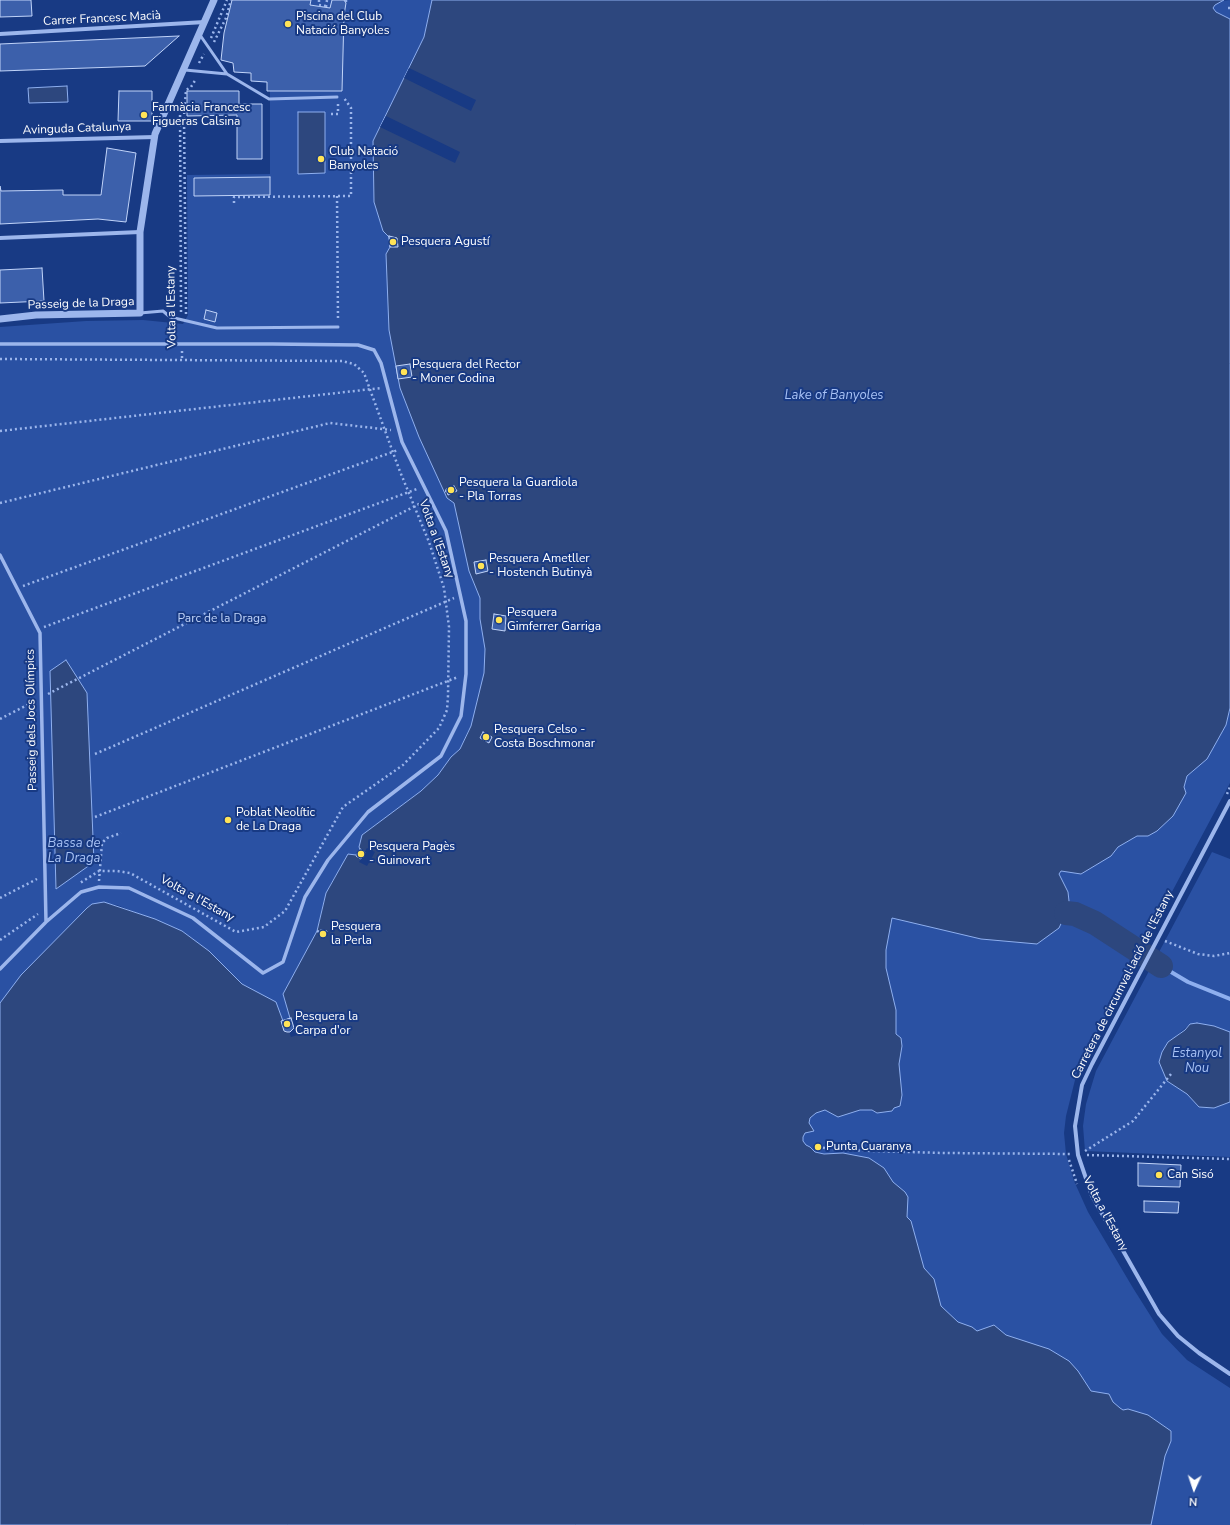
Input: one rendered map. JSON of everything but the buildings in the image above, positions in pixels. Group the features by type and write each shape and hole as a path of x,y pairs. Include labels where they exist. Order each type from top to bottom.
{"street":[{"path":"140,312 140,232 155,137 161,120 185,70 214,0"},
{"name":"Carrer Francesc Macià","path":"0,34 205,22"},
{"name":"Avinguda Catalunya","path":"0,141 155,137"},
{"path":"0,238 140,232"},
{"name":"Passeig de la Draga","path":"0,319 36,315 140,312"},
{"path":"0,344 358,345 374,350 381,363 405,448 446,531 466,621 466,674 461,716 441,756 368,812 328,860 305,897 283,962 263,973 193,918 129,888 99,887 80,892 46,922 0,969"},
{"name":"Passeig dels Jocs Olímpics","path":"0,555 40,633 45,909"},
{"name":"Carretera de circumval·lació de l'Estany","path":"1230,801 1082,1085 1075,1126 1075,1143 1092,1196 1159,1314 1178,1336 1199,1353 1230,1374"},
{"path":"45,909 46,922"}],"lane":[{"path":"200,35 227,74 269,98 337,97"},
{"path":"185,70 227,74"},
{"name":"Passeig de la Draga","path":"140,312 163,311 170,317 182,320"},
{"path":"182,320 216,328 338,327"}],"path":[{"path":"181,97 182,92 207,47 227,0"},
{"path":"319,0 319,5 326,7 327,0"},
{"path":"344,16 352,17"},
{"path":"234,203 234,197 351,196 351,108 345,98 339,98 338,114 331,114"},
{"name":"Volta a l'Estany","path":"185,99 187,321"},
{"name":"Volta a l'Estany","path":"180,102 179,130 182,320"},
{"path":"337,196 338,327"},
{"name":"Volta a l'Estany","path":"99,871 117,871 130,874 236,932 264,927 286,911 343,807 403,765 439,728 447,710 449,627 444,588 430,542 393,452 364,373 354,364 342,361 182,361 182,344"},
{"path":"0,359 182,361"},
{"path":"0,431 387,387"},
{"path":"0,503 330,423 399,431"},
{"path":"17,588 405,448"},
{"path":"38,629 424,487"},
{"path":"0,719 81,676 430,498"},
{"path":"95,754 460,596"},
{"path":"95,816 466,674"},
{"path":"99,887 102,843 107,838 121,833"},
{"path":"78,884 99,871"},
{"path":"0,898 45,875"},
{"path":"0,940 45,909"},
{"path":"316,931 320,932"},
{"path":"1158,938 1198,954 1214,956 1230,953"},
{"path":"1078,1155 1133,1121 1158,1092 1171,1074"},
{"path":"818,1147 839,1150 994,1155 1068,1154 1230,1159"},
{"name":"Volta a l'Estany","path":"1067,1148 1079,1187"}],"green space":[{"name":"Parc de la Draga","path":"232,0 432,0 424,37 373,141 374,202 383,231 389,236 390,247 451,494 492,628 489,710 468,731 460,749 451,757 438,775 421,791 362,835 360,849 356,856 340,869 331,883 324,900 317,931 283,994 290,1018 283,1021 249,1002 216,972 208,951 182,931 117,905 97,903 92,904 87,908 45,951 0,1040 0,327 86,321 143,320 183,324 188,315 187,175 270,174 270,91 267,83 251,81 251,73 234,72 233,63 221,60 224,33"},
{"path":"1230,0 1230,19 1216,12 1213,8 1222,1"},
{"path":"1230,708 1230,783 1078,1068 1066,1116 1064,1133 1066,1154 1074,1181 1088,1212 1162,1334 1187,1360 1230,1388 1230,1525 1144,1525 1003,1354 932,1304 913,1229 831,1161 802,1145 801,1131 886,919 1044,865 1184,787 1187,776 1207,758 1226,725"},
{"path":"1212,852 1230,859 1230,1032 1214,1026 1190,1024 1176,1036 1167,1081 1187,1094 1199,1107 1214,1108 1230,1102 1230,1157 1085,1151 1083,1126 1086,1104 1096,1071"}],"water":[{"name":"Lake of Banyoles","path":"432,0 1224,0 1215,5 1213,8 1216,12 1230,19 1230,708 1226,725 1207,759 1187,776 1184,787 1186,793 1173,816 1157,831 1148,836 1137,836 1118,847 1111,856 1081,874 1061,871 1059,874 1068,892 1069,901 1066,913 1059,928 1037,944 981,939 892,918 886,950 886,968 896,1010 896,1034 901,1038 902,1046 899,1064 902,1095 900,1106 894,1108 892,1111 877,1113 872,1110 860,1110 838,1117 825,1110 816,1113 810,1118 809,1123 814,1131 805,1133 803,1137 803,1141 806,1145 815,1152 824,1154 843,1153 869,1158 884,1168 893,1182 905,1192 908,1197 907,1217 911,1221 924,1268 934,1279 941,1306 958,1322 972,1327 977,1331 994,1325 1006,1335 1049,1349 1069,1361 1078,1371 1091,1391 1109,1394 1113,1402 1123,1410 1128,1409 1148,1415 1171,1431 1171,1441 1165,1456 1151,1525 0,1525 0,1003 21,975 87,908 92,904 104,902 155,919 182,931 209,951 242,984 276,1002 283,1021 290,1018 283,994 317,931 326,893 348,854 356,855 360,849 359,847 362,835 421,791 438,775 451,757 460,749 471,726 484,673 485,649 480,619 480,598 469,571 454,503 447,498 419,437 400,388 389,330 386,254 390,247 389,237 383,231 374,202 373,141 424,37"},
{"path":"67,86 68,102 29,103 28,88"},
{"path":"298,112 325,112 325,173 298,174"},
{"name":"Bassa de La Draga","path":"66,660 87,693 94,862 56,889 50,671"},
{"name":"Estanyol Nou","path":"1197,1023 1214,1026 1230,1032 1230,1102 1214,1108 1199,1107 1187,1094 1167,1081 1159,1062 1162,1052 1168,1042 1185,1030 1190,1024"}],"pier":[{"path":"409,68 476,100 471,111 404,78"},
{"path":"386,116 460,152 455,163 380,127"},
{"path":"367,848 375,852 367,866 359,862"},
{"path":"296,1018 301,1034 291,1037 289,1032 294,1027 291,1020"}],"waterway":[{"path":"1066,913 1075,914 1095,923 1161,966"},
{"path":"1161,966 1188,982 1230,999"}],"place":[{"name":"Piscina del Club Natació Banyoles","path":"288,24"},
{"name":"Farmàcia Francesc Figueras Calsina","path":"144,115"},
{"name":"Club Natació Banyoles","path":"321,159"},
{"name":"Pesquera Agustí","path":"393,242"},
{"name":"Pesquera del Rector - Moner Codina","path":"404,372"},
{"name":"Pesquera la Guardiola - Pla Torras","path":"451,490"},
{"name":"Pesquera Ametller - Hostench Butinyà","path":"481,566"},
{"name":"Pesquera Gimferrer Garriga","path":"499,620"},
{"name":"Pesquera Celso - Costa Boschmonar","path":"486,737"},
{"name":"Poblat Neolític de La Draga","path":"228,820"},
{"name":"Pesquera Pagès - Guinovart","path":"361,854"},
{"name":"Pesquera la Perla","path":"323,934"},
{"name":"Pesquera la Carpa d'or","path":"287,1024"},
{"name":"Punta Cuaranya","path":"818,1147"},
{"name":"Can Sisó","path":"1159,1175"}]}
